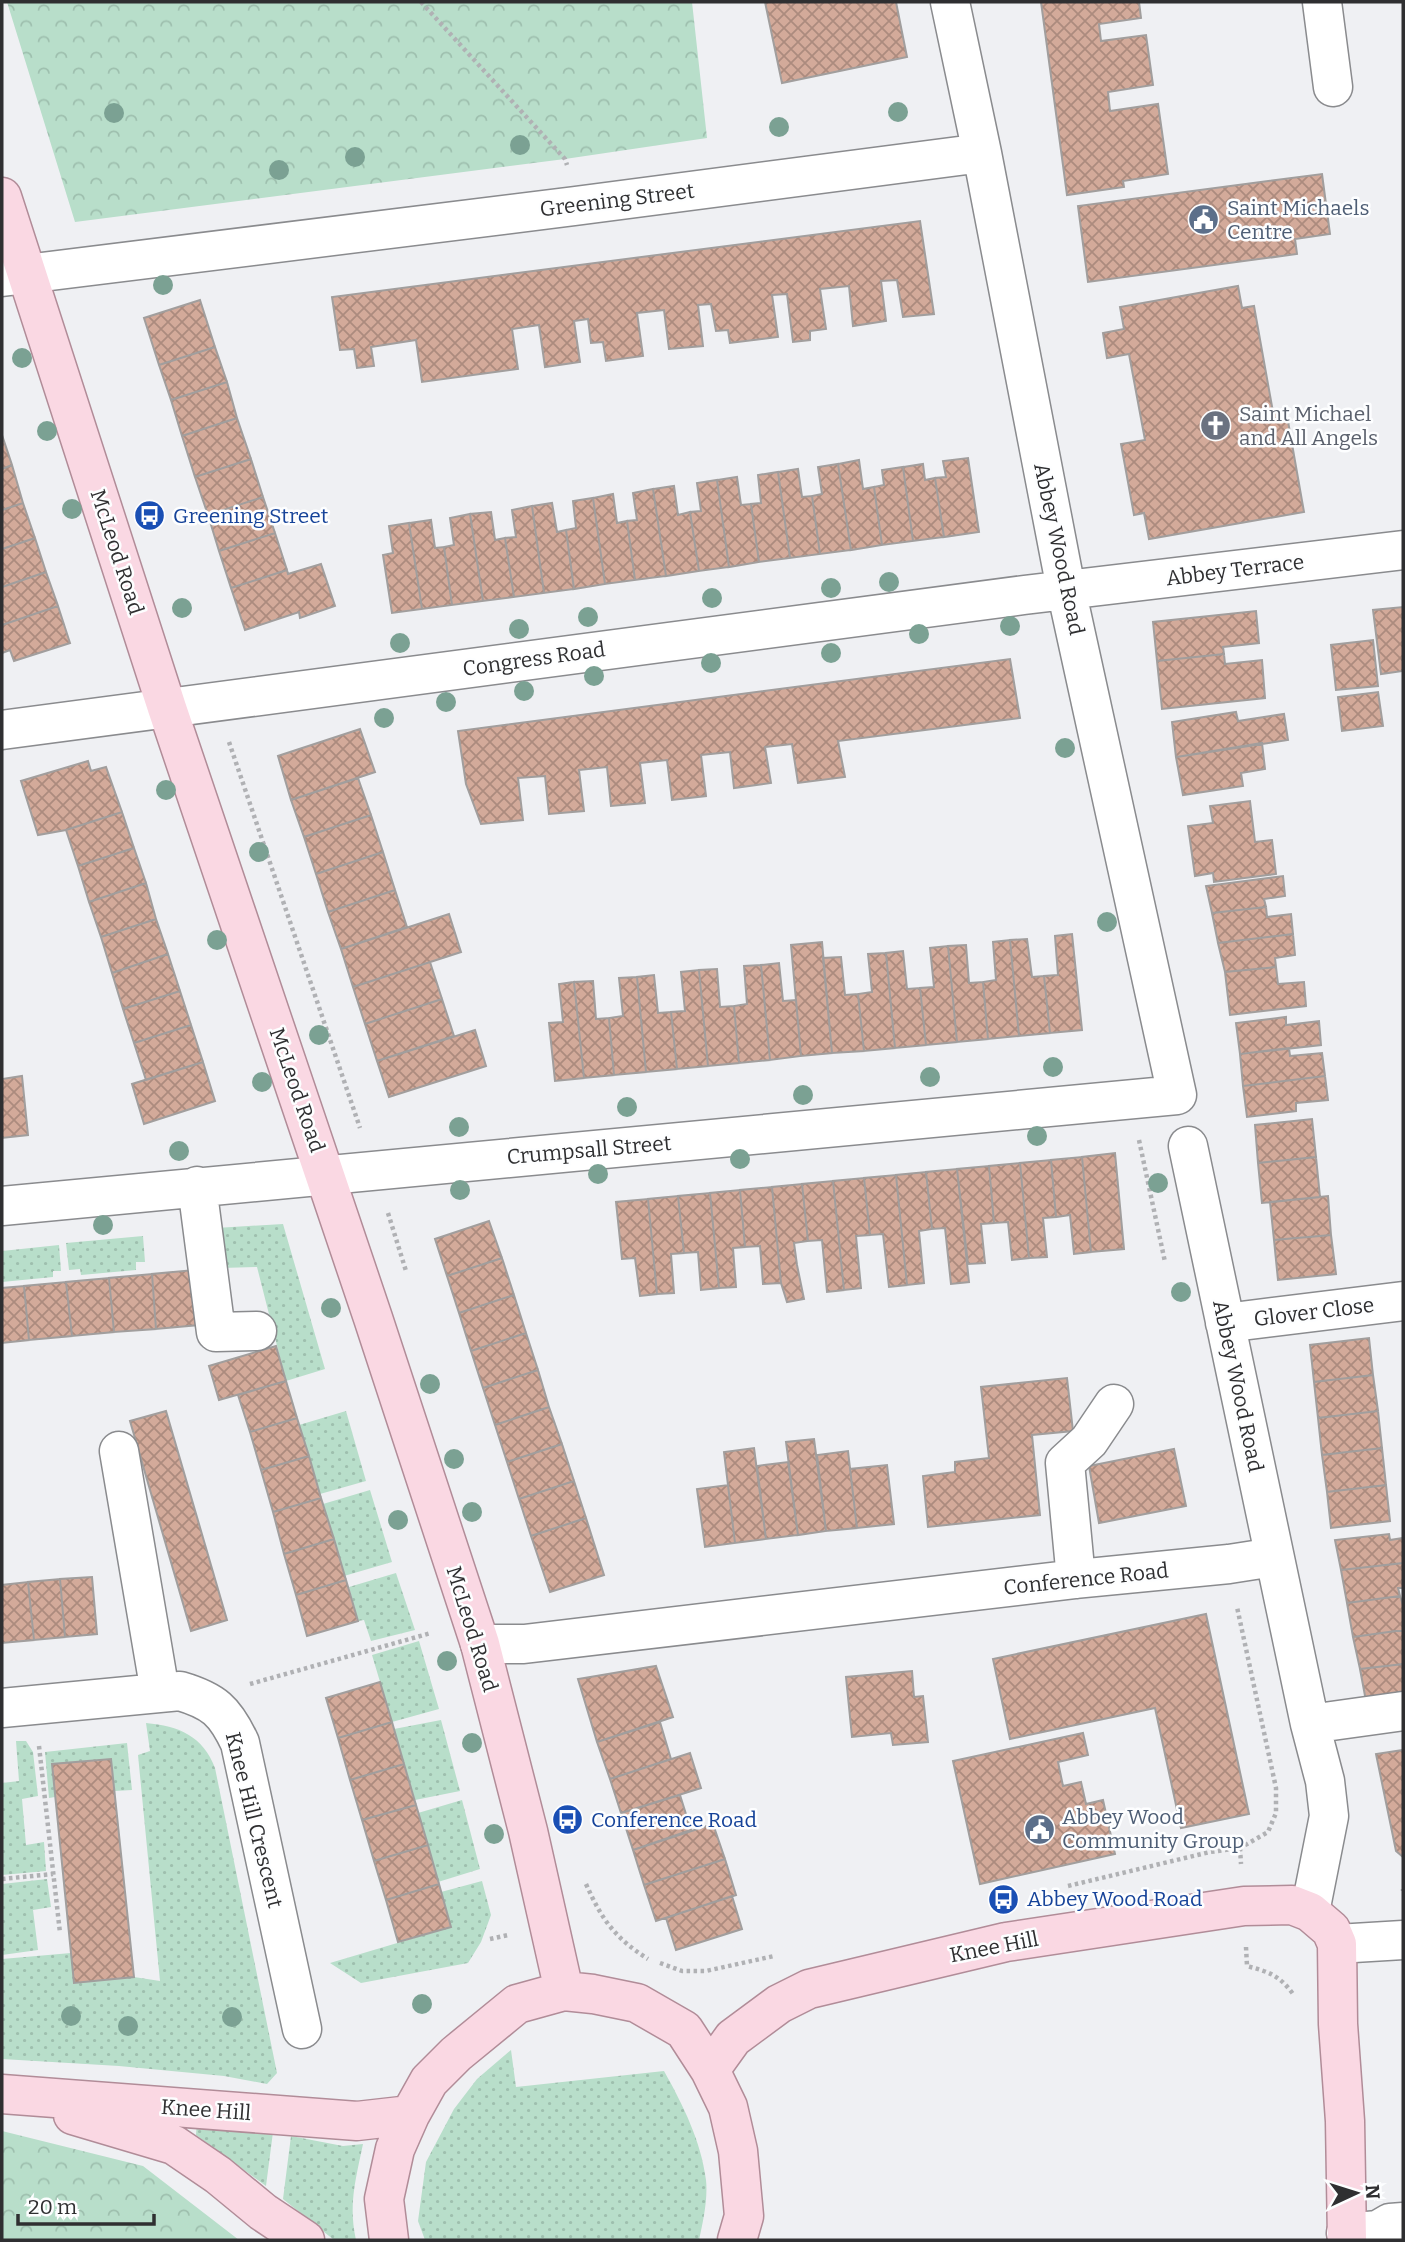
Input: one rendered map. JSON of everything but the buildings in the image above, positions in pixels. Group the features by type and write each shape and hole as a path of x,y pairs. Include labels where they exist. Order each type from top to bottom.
{"main road":[{"name":"McLeod Road","path":"2,197 14,275 167,708 476,1632 531,1844 565,1991"},
{"name":"Knee Hill","path":"710,2070 733,2038 779,2004 809,1989 1019,1940 1244,1906 1292,1905 1310,1912"},
{"path":"1310,1912 1331,1930 1337,1944 1347,2237"},
{"path":"389,2240 384,2199 395,2149 429,2081 485,2028 517,2004 565,1991 637,2003 684,2030 710,2070 728,2107 738,2151 748,2232"},
{"name":"Knee Hill","path":"2,2094 356,2121 410,2115"},
{"name":"Knee Hill","path":"2,2094 174,2145 305,2240"}],"street":[{"name":"Abbey Wood Road","path":"950,2 982,153 1066,589 1177,1095"},
{"path":"1322,2 1333,87"},
{"name":"Greening Street","path":"14,275 982,153"},
{"name":"Abbey Terrace","path":"1066,589 1403,550"},
{"name":"Congress Road","path":"2,730 1066,589"},
{"name":"Crumpsall Street","path":"2,1206 1177,1095"},
{"name":"Abbey Wood Road","path":"1188,1146 1310,1724 1325,1781 1329,1816 1310,1912"},
{"path":"197,1186 216,1332 257,1331"},
{"name":"Glover Close","path":"1225,1324 1403,1301"},
{"path":"1076,1579 1065,1463 1089,1441 1114,1404"},
{"path":"119,1451 160,1692"},
{"name":"Conference Road","path":"476,1632 524,1644 1274,1557"},
{"name":"Knee Hill Crescent","path":"18,1706 180,1691 217,1707 230,1722 240,1743 302,2029"},
{"path":"1310,1724 1403,1711"},
{"path":"1337,1944 1403,1940"},
{"path":"1347,2237 1378,2231 1391,2223 1403,2222"}],"path":[{"path":"421,2 565,159 575,206"},
{"path":"216,701 408,1276"},
{"path":"1060,1888 1210,1852 1240,1848 1268,1832 1276,1813 1276,1787 1236,1601"},
{"path":"217,1707 251,1684 476,1632"},
{"path":"18,1706 53,1874 60,1933"},
{"path":"583,1872 602,1917 625,1944 649,1959 681,1971 706,1971 775,1956"},
{"path":"2,1880 53,1874"},
{"path":"1247,1960 1247,1966"}],"green space":[{"path":"7,2 692,2 707,138 565,159 75,222"},
{"path":"283,1224 325,1369 286,1381 257,1267 221,1268 216,1228"},
{"path":"143,1236 145,1262 136,1262 136,1270 81,1275 80,1269 69,1270 66,1243"},
{"path":"59,1245 61,1271 53,1271 53,1277 2,1282 2,1251"},
{"path":"346,1411 366,1481 320,1494 299,1425"},
{"path":"370,1490 392,1562 344,1576 323,1504"},
{"path":"396,1573 415,1630 371,1641 364,1620 358,1621 349,1587"},
{"path":"419,1641 439,1709 392,1722 372,1655"},
{"path":"441,1720 460,1791 415,1800 394,1729"},
{"path":"146,1723 179,1730 197,1740 215,1768 277,2073 267,2084 224,2076 119,2066 2,2059 2,1959 71,1953 74,1983 134,1977 160,1981 138,1755 150,1751"},
{"path":"16,1741 26,1741 33,1752 38,1796 22,1799 26,1845 44,1842 46,1871 2,1875 2,1783 19,1781"},
{"path":"127,1743 132,1790 115,1791 111,1759 52,1764 55,1797 49,1798 45,1752"},
{"path":"462,1800 480,1869 438,1882 418,1813"},
{"path":"47,1879 51,1907 33,1910 38,1950 2,1955 2,1884"},
{"path":"482,1881 491,1915 481,1942 468,1963 361,1983 330,1963 451,1927 441,1892"},
{"path":"511,2050 516,2087 664,2071 690,2124 704,2166 706,2195 699,2240 425,2240 418,2221 426,2162 454,2109 477,2079"},
{"path":"197,2121 273,2132 266,2186 196,2135"},
{"path":"2,2131 143,2166 239,2240 2,2240"},
{"path":"291,2136 343,2146 363,2144 353,2203 356,2240 334,2240 283,2199"}],"place":[{"name":"Saint Michaels Centre","path":"1204,220"},
{"name":"Saint Michael and All Angels","path":"1216,426"},
{"name":"Greening Street","path":"150,516"},
{"name":"Conference Road","path":"568,1820"},
{"name":"Abbey Wood Community Group","path":"1039,1829"},
{"name":"Abbey Wood Road","path":"1004,1899"}]}
